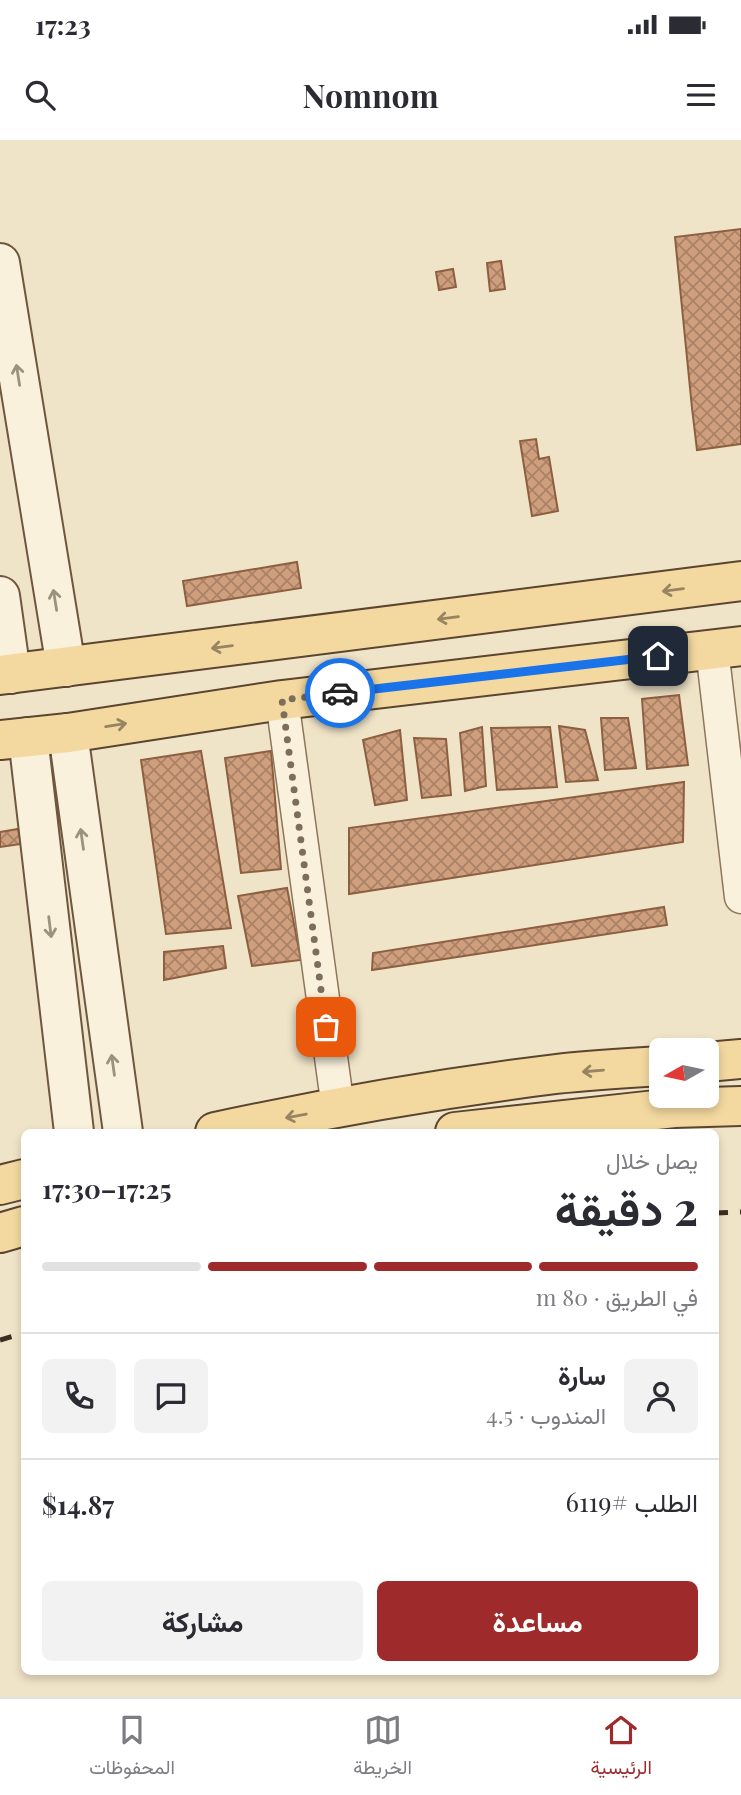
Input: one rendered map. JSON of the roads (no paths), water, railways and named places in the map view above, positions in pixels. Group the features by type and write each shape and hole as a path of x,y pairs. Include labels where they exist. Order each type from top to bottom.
{"main road":[{"path":"0,263 66,667"},
{"path":"0,596 6,675 741,581"},
{"path":"75,1129 14,739 282,700 727,648"},
{"path":"68,733 122,1129"},
{"path":"719,1061 741,1059"},
{"path":"230,1129 413,1095 556,1074 649,1067"},
{"path":"482,1129 674,1108 741,1106"},
{"path":"0,1185 21,1180"},
{"path":"0,1233 21,1227"}],"street":[{"path":"727,648 741,897"},
{"path":"282,700 338,1108"}],"railway":[{"path":"719,1213 741,1212"},
{"path":"0,1340 21,1334"}]}
